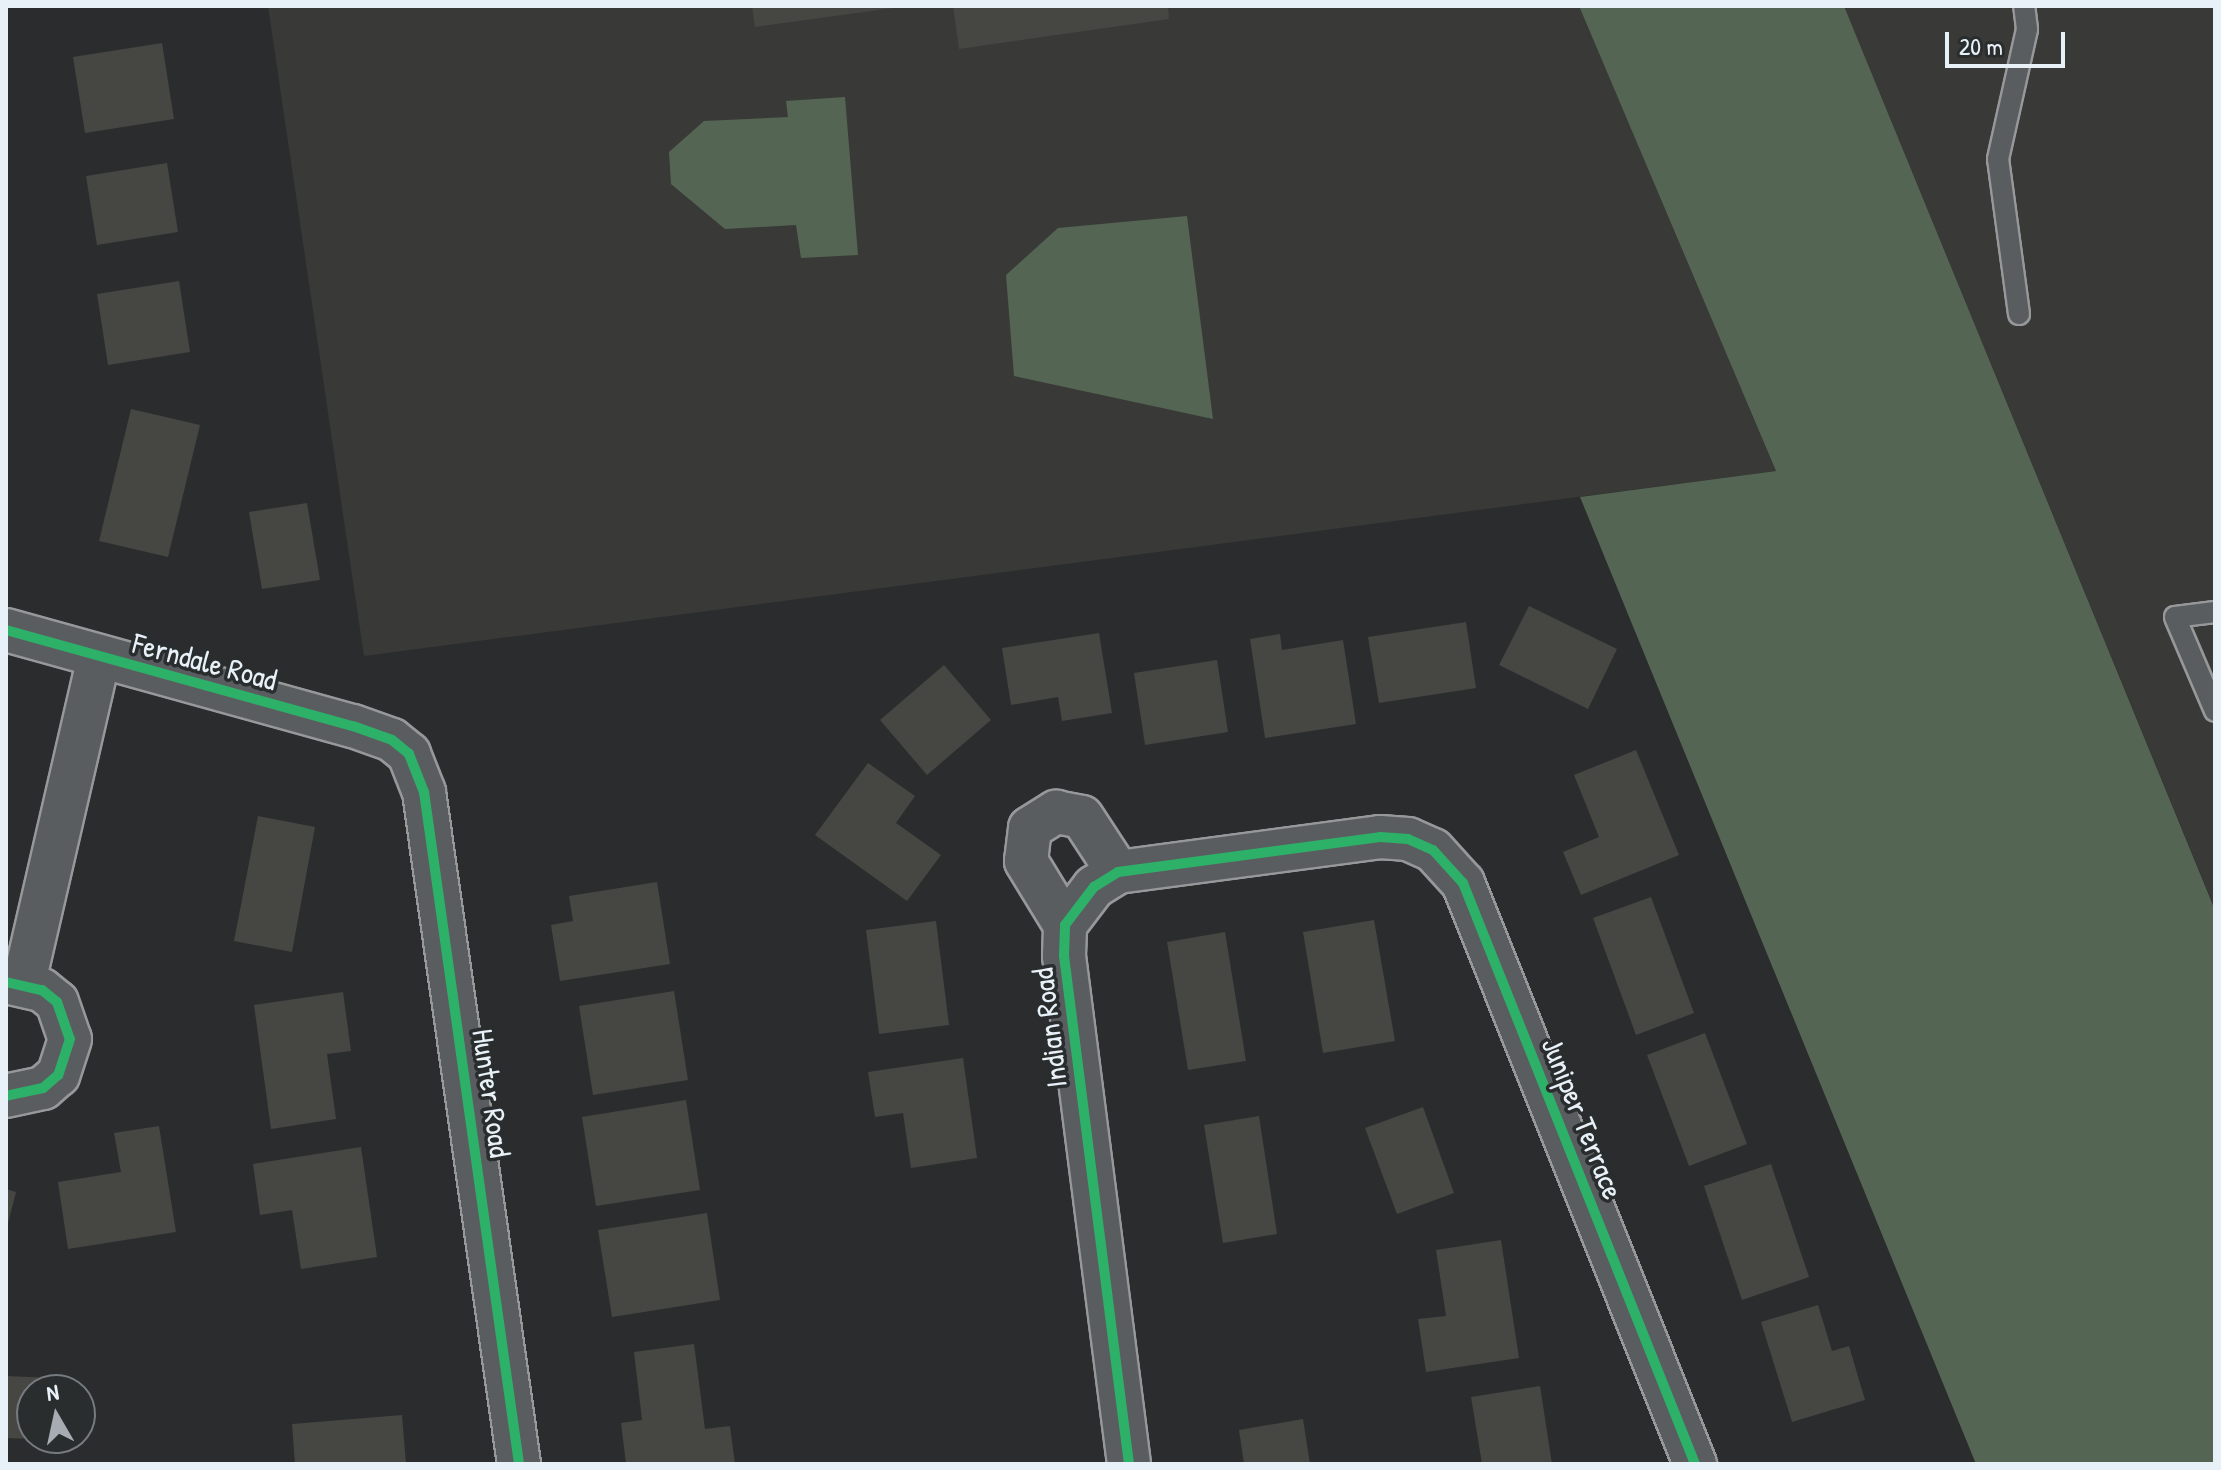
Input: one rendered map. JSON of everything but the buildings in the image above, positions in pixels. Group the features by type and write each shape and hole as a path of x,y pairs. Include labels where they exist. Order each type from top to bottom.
{"street":[{"name":"Ferndale Road","path":"6,630 392,740"},
{"name":"Ferndale Road","path":"6,1096 43,1088 58,1075 69,1048 67,1020 57,1002 15,982 99,658"},
{"name":"Hunter Road","path":"392,740 409,754 424,792 519,1464"},
{"path":"1065,925 1026,861 1030,828 1056,812 1082,817 1118,872"},
{"name":"Juniper Terrace","path":"1118,872 1380,837 1408,839 1433,850 1463,883 1695,1464"},
{"name":"Indian Road","path":"1118,872 1094,887 1065,925 1064,956 1129,1464"}],"lane":[{"path":"2019,314 1998,159 2027,29 2024,6"},
{"path":"2215,612 2175,617 2215,711"}],"shaded area":[{"path":"268,6 1579,6 1776,471 364,656"},
{"path":"1844,6 2215,6 2215,909"}],"green space":[{"path":"1579,6 1844,6 2215,910 2215,1464 1976,1464 1580,497 1776,471"},
{"path":"845,97 858,255 801,258 796,225 725,229 671,184 669,152 704,121 788,117 786,101"},
{"path":"1187,216 1213,419 1014,376 1006,275 1058,228"}],"cycle path":[{"path":"6,630 353,726 392,740 409,754 424,792 519,1464"},
{"path":"1129,1464 1064,956 1065,925 1094,887 1118,872 1380,837 1408,839 1433,850 1463,883 1695,1464"},
{"path":"6,982 42,990 57,1002 70,1039 58,1075 43,1088 6,1096"}]}
